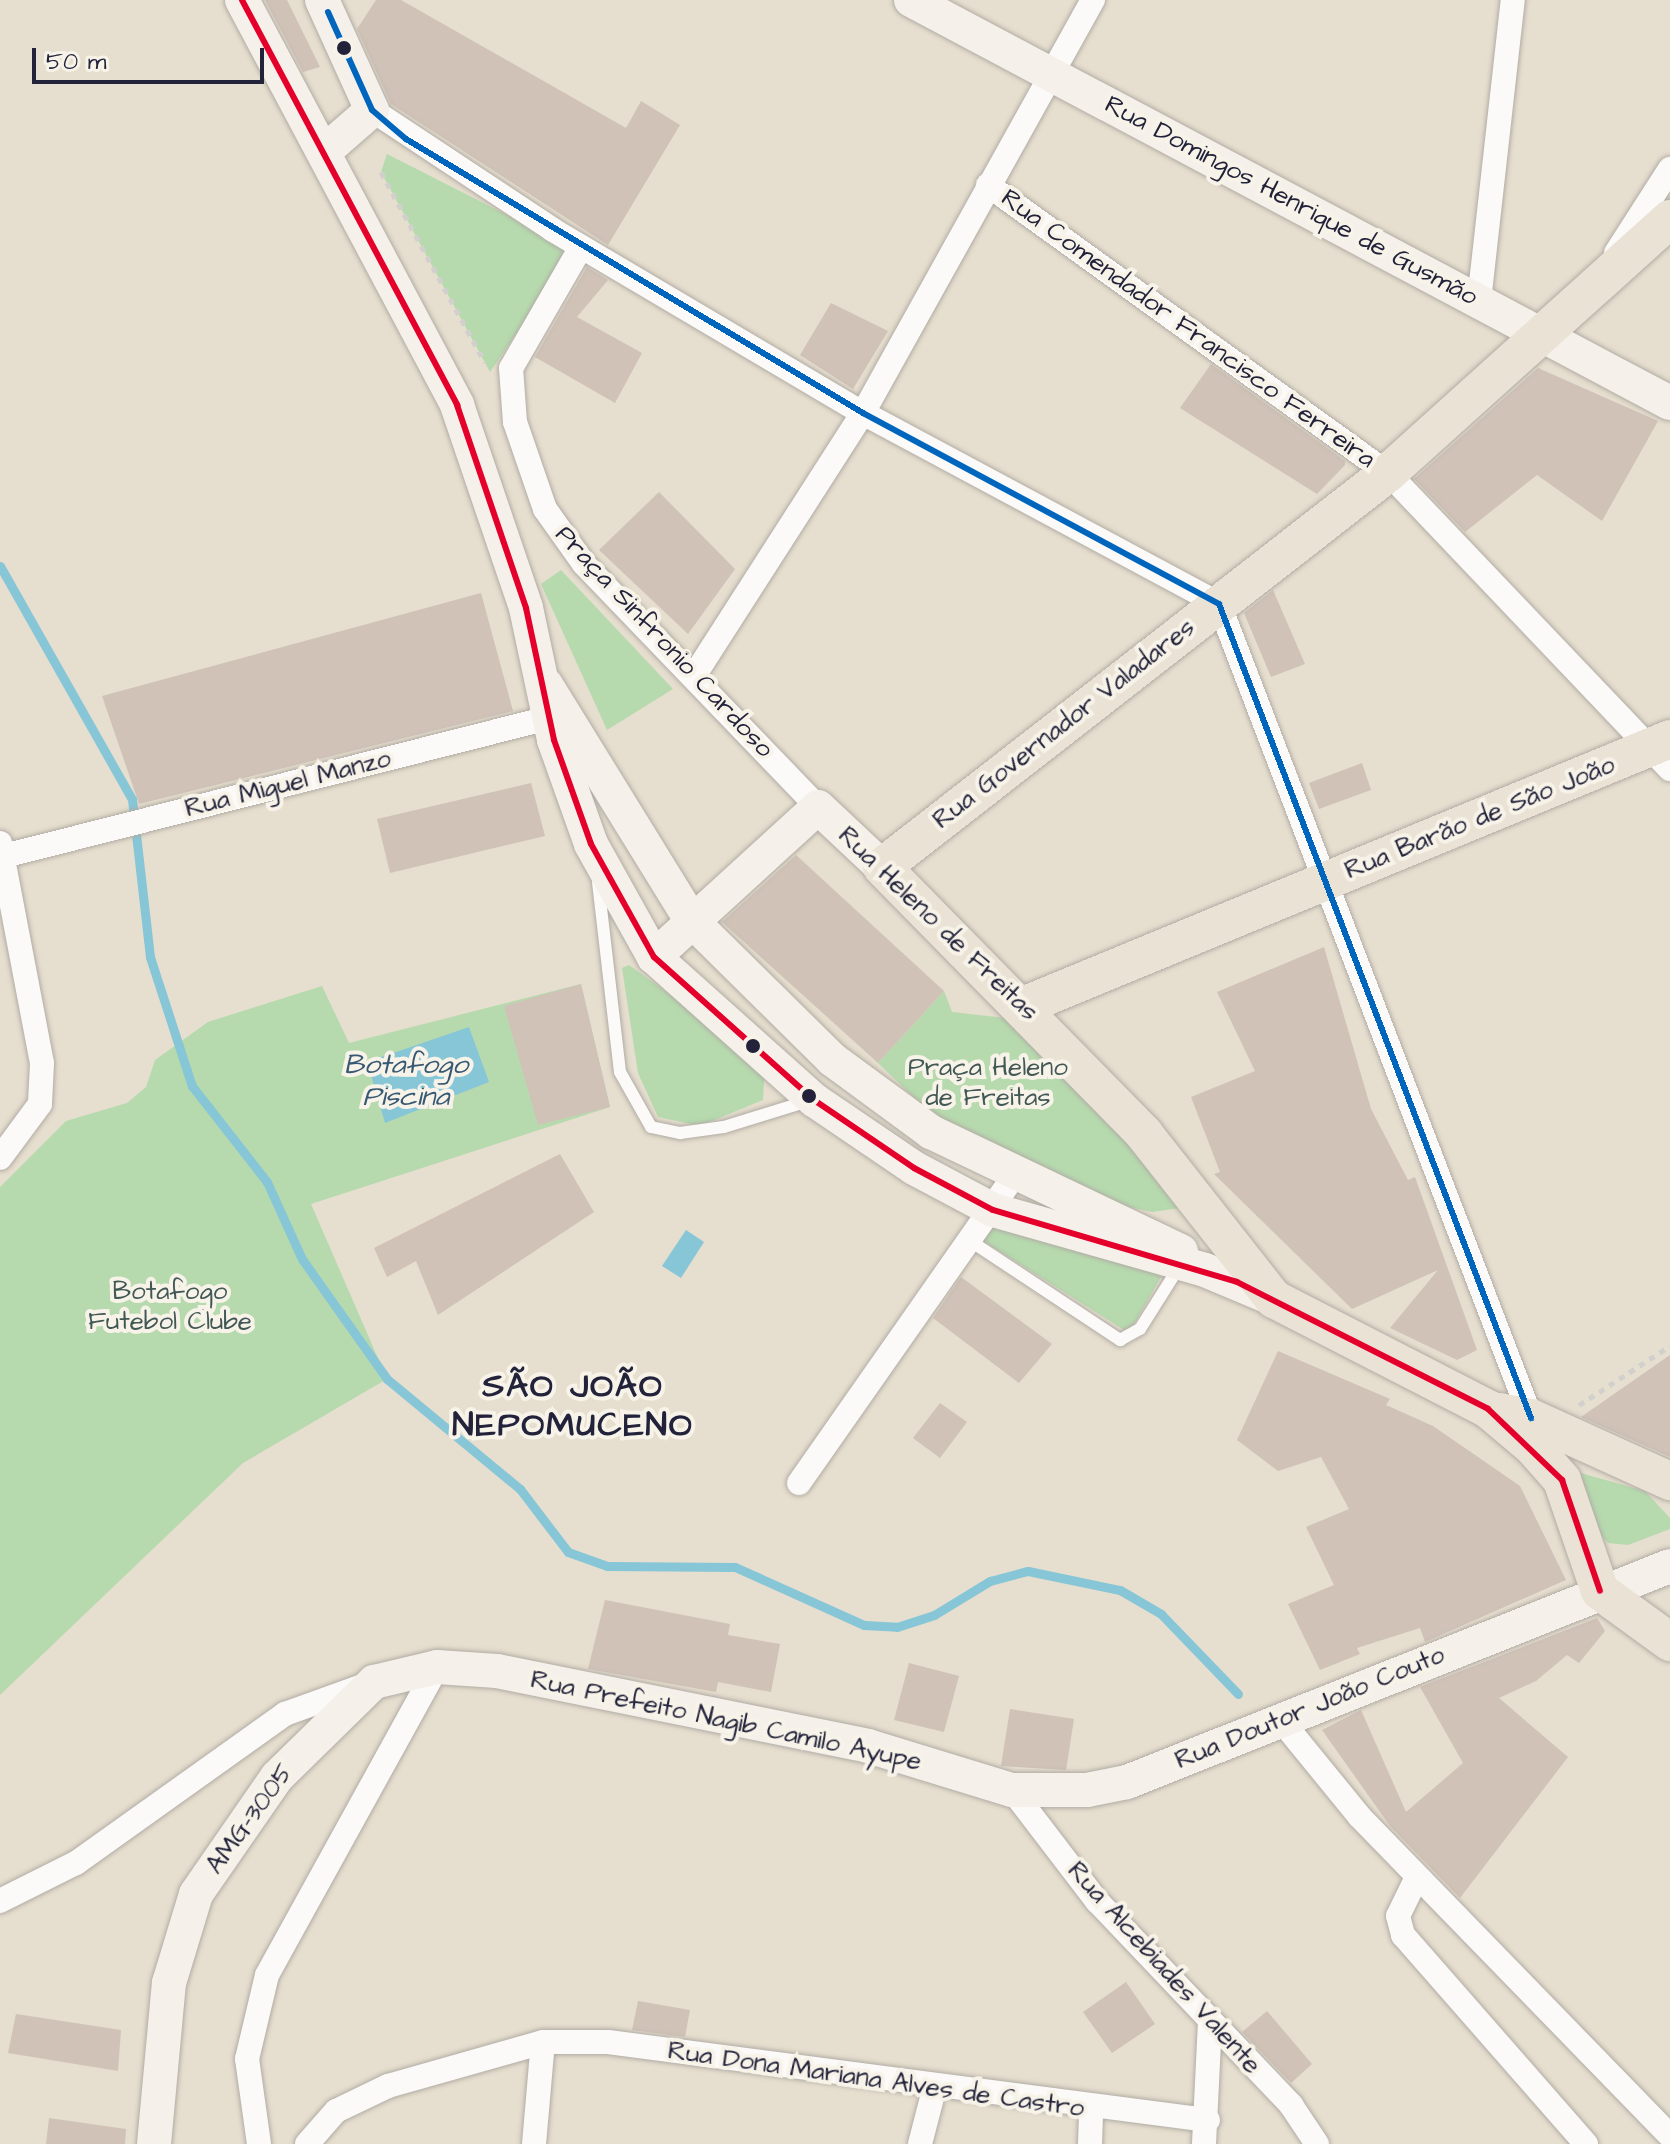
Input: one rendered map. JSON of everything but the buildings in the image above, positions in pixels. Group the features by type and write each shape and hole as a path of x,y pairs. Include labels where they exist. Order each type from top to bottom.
{"main road":[{"path":"242,0 325,151 457,405 557,715 591,844 654,957 814,1100 914,1168 993,1210 1190,1264"},
{"path":"322,0 372,110 325,151"},
{"name":"Rua Domingos Henrique de Gusmão","path":"911,0 1670,403"},
{"name":"Rua Governador Valadares","path":"882,867 1388,473 1670,219"},
{"path":"557,715 692,921 874,1093 1015,1174 1190,1264 1274,1299 1488,1409 1545,1424 1670,1481"},
{"name":"Rua Barão de São João","path":"1023,1006 1326,881 1663,752"},
{"path":"654,957 818,807"},
{"name":"Rua Heleno de Freitas","path":"818,807 1023,1006 1144,1134 1274,1299"},
{"path":"1488,1409 1562,1480 1600,1591 1670,1642"},
{"name":"Rua Doutor João Couto","path":"1012,1790 1087,1790 1127,1782 1600,1591 1670,1566"},
{"path":"374,1682 437,1667"},
{"name":"Rua Prefeito Nagib Camilo Ayupe","path":"437,1667 497,1671 868,1746 1012,1790"},
{"name":"AMG-3005","path":"154,2144 169,1983 196,1894 277,1777 374,1682"}],"street":[{"name":"Rua Comendador Francisco Ferreira","path":"694,676 863,413 1093,0"},
{"path":"1479,301 1513,0"},
{"path":"372,110 581,247 863,413 1219,604 1326,881 1545,1424"},
{"path":"1600,279 1670,169"},
{"name":"Rua Comendador Francisco Ferreira","path":"988,185 1388,473 1663,752"},
{"path":"508,391 517,347 581,247"},
{"name":"Praça Sinfronio Cardoso","path":"508,391 559,533 818,807"},
{"name":"Rua Miguel Manzo","path":"4,849 110,830 557,715"},
{"path":"0,1158 40,1104 42,1063 4,849"},
{"path":"799,1483 972,1242 1015,1174"},
{"path":"259,2144 247,2059 267,1975 437,1667"},
{"path":"0,1901 76,1863 285,1714 374,1682"},
{"path":"1280,1719 1417,1877 1670,2136"},
{"name":"Rua Alcebiades Valente","path":"1012,1790 1097,1901 1291,2105 1317,2144"},
{"path":"1417,1877 1398,1916 1403,1935 1586,2144"},
{"path":"1206,2132 1210,2022"},
{"path":"534,2144 543,2042"},
{"name":"Rua Dona Mariana Alves de Castro","path":"307,2144 326,2119 388,2086 543,2042 608,2042 1091,2110 1206,2132"},
{"path":"920,2144 934,2090"},
{"path":"1090,2144 1091,2110"}],"lane":[{"path":"591,844 620,1072 651,1127 680,1133 724,1127 814,1100"},
{"path":"972,1242 1120,1340 1140,1329 1190,1264"}],"path":[{"path":"381,172 489,370 508,391"},
{"path":"1545,1424 1670,1346"}],"green space":[{"path":"387,154 574,249 490,372 381,172"},
{"path":"561,570 673,689 607,730 541,584"},
{"path":"629,965 765,1063 763,1100 700,1126 658,1117 638,1073 622,968"},
{"name":"Botafogo Futebol Clube","path":"581,984 610,1107 311,1204 387,1379 243,1463 0,1695 0,1187 66,1121 127,1103 146,1087 155,1060 208,1022 322,986 349,1043"},
{"name":"Praça Heleno de Freitas","path":"944,991 952,1012 1005,1018 1085,1085 1181,1208 1152,1212 1069,1194 960,1142 878,1063"},
{"path":"1005,1219 1166,1268 1129,1333 980,1239"},
{"path":"1577,1472 1645,1491 1670,1518 1670,1529 1628,1545 1608,1543 1595,1530"}],"water":[{"name":"Botafogo Piscina","path":"469,1027 489,1082 385,1123 367,1062"},
{"path":"686,1230 704,1242 681,1278 662,1266"}],"waterway":[{"path":"0,566 132,799 150,957 192,1086 267,1182 302,1259 387,1379 520,1489 568,1552 607,1566 735,1567 864,1625 897,1627 934,1615 990,1581 1028,1571 1120,1590 1161,1614 1238,1694"}],"transit line":[{"path":"242,0 457,405 526,608 554,740 591,844 654,957 814,1100 914,1168 993,1210 1237,1282 1488,1409 1562,1480 1600,1591"},
{"path":"328,12 372,110 406,139 863,413 1219,604 1531,1418"}],"district":[{"name":"SÃO JOÃO NEPOMUCENO","path":"573,1406"}]}
